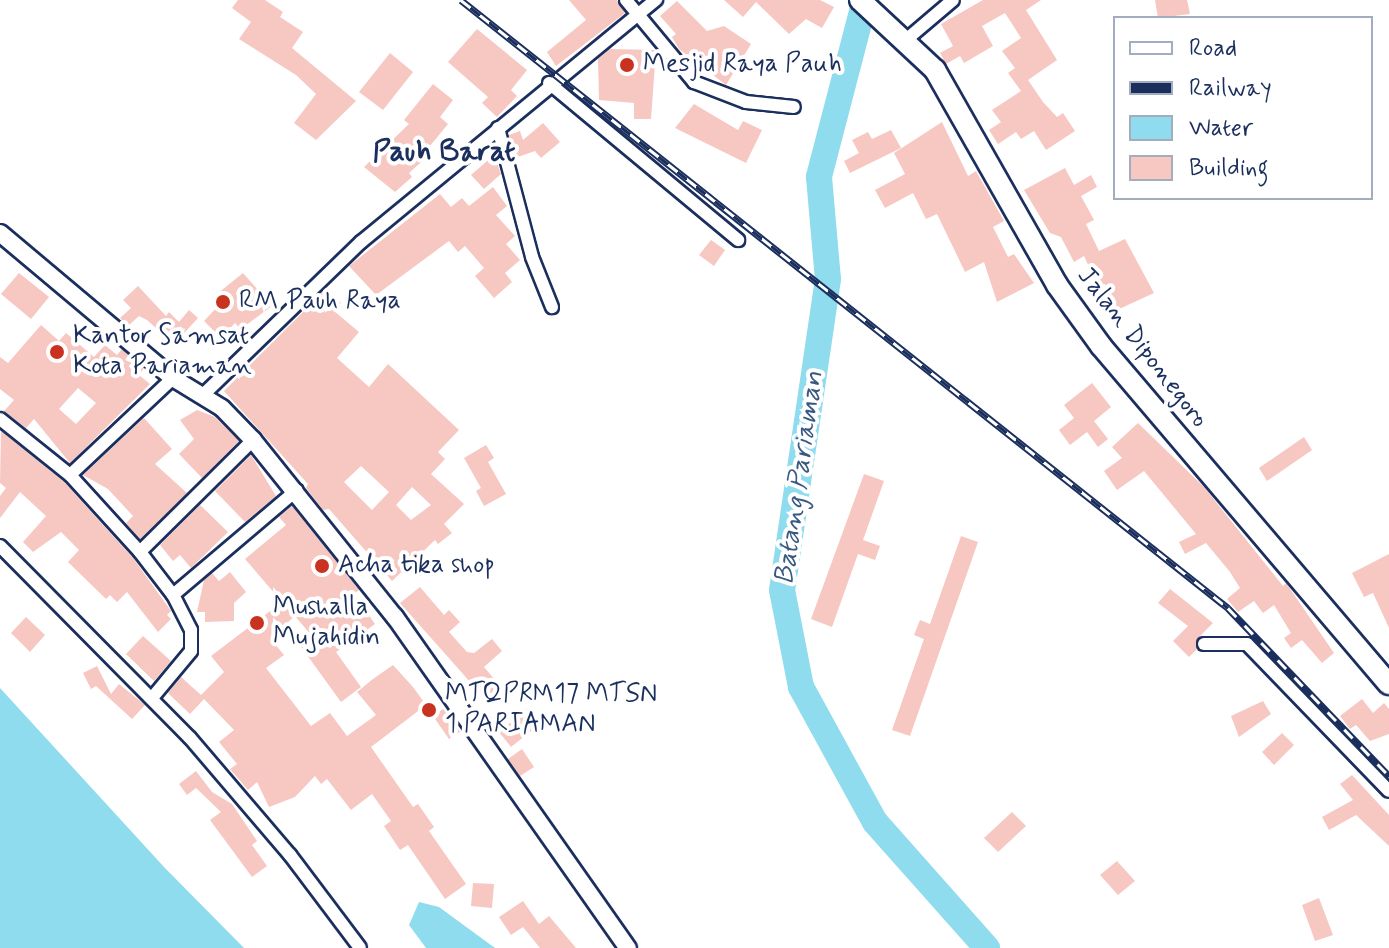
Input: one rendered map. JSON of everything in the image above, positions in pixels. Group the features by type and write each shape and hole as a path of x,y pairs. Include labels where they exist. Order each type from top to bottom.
{"main road":[{"name":"Jalan Diponegoro","path":"860,0 907,39 946,86 1078,316 1389,684"}],"street":[{"path":"626,0 694,82 746,102 794,107"},
{"path":"203,395 361,242 549,83 656,0"},
{"path":"907,39 953,0"},
{"path":"549,83 738,240"},
{"path":"498,128 532,257 552,307"},
{"path":"0,233 173,378 203,395 253,440 297,490 395,617 628,948"},
{"path":"70,475 173,378"},
{"path":"0,419 70,475 140,552 173,595 191,630 191,651 152,698"},
{"path":"140,552 253,440"},
{"path":"173,595 297,490"},
{"path":"0,546 152,698 290,855 360,948"},
{"path":"1204,644 1247,644 1389,791"}],"water":[{"path":"0,688 164,867 244,948 0,948"},
{"path":"419,902 439,907 495,948 426,948 409,925"}],"building":[{"path":"238,0 265,0 283,12 280,17 303,32 292,48 356,101 316,140 294,123 316,94 296,75 239,39 251,22 232,8"},
{"path":"569,0 617,0 625,13 556,66 547,52 586,20"},
{"path":"724,0 820,0 834,7 822,28 806,19 789,34 756,2 743,17"},
{"path":"983,0 1041,0 1026,10 1057,60 1028,80 1043,102 1057,117 1063,113 1075,131 1046,150 1034,131 1021,139 1016,132 998,144 989,130 1001,122 992,110 1021,91 1008,73 1015,68 1002,51 1021,38 1005,13 982,26 993,46 964,63 960,56 946,64 940,53 953,46 941,24"},
{"path":"1155,0 1187,0 1190,14 1158,16"},
{"path":"677,1 707,31 724,26 751,44 726,85 679,49 672,37 676,34 660,16"},
{"path":"477,29 527,70 511,90 517,96 497,117 482,103 488,97 448,62"},
{"path":"610,49 656,50 651,119 634,119 634,103 599,100 598,59"},
{"path":"390,53 413,72 383,110 359,92"},
{"path":"433,84 453,100 440,117 448,124 425,152 429,155 409,173 412,177 395,192 364,167 409,124 404,120"},
{"path":"694,104 738,130 743,121 762,130 746,163 675,128"},
{"path":"942,122 968,176 976,171 1004,221 993,227 1008,257 1014,254 1034,283 997,302 984,262 965,272 937,214 926,219 913,193 885,208 875,190 905,174 894,153"},
{"path":"543,123 560,142 541,158 535,151 515,158 509,135 520,131 523,140"},
{"path":"891,130 901,148 850,173 844,161 859,153 852,140 868,132 872,139"},
{"path":"494,155 501,174 484,189 471,175"},
{"path":"1065,168 1074,185 1091,175 1097,187 1081,196 1094,220 1086,224 1099,251 1125,239 1154,293 1117,310 1105,284 1098,287 1084,256 1074,262 1061,237 1050,233 1024,190"},
{"path":"493,187 507,206 496,215 515,236 506,244 520,260 505,273 512,282 494,298 475,276 484,268 465,246 458,252 449,241 376,295 349,266 440,194 451,207 462,198 469,206"},
{"path":"711,240 725,250 714,266 699,255"},
{"path":"19,273 49,297 31,319 1,294"},
{"path":"243,273 272,306 241,329 235,323 221,338 204,321 219,305 212,298"},
{"path":"138,286 166,316 169,312 179,322 189,310 198,318 174,344 139,316 128,326 120,318 131,308 123,300"},
{"path":"326,289 341,303 334,311 359,332 337,358 369,387 388,364 459,430 438,452 445,459 431,474 464,504 444,524 452,533 438,544 435,540 392,581 329,509 323,510 306,488 308,484 224,391","holes":["361,466 389,492 372,510 344,482","412,487 431,505 411,520 396,505"]},
{"path":"41,325 59,341 66,333 94,357 105,345 117,355 122,349 144,368 139,375 150,384 70,463 34,419 26,428 4,411 14,400 0,389 0,357 8,363","holes":["78,388 96,403 76,424 59,409"]},
{"path":"1092,383 1111,407 1094,421 1108,439 1098,447 1087,432 1070,445 1059,430 1074,418 1064,405"},
{"path":"197,410 215,417 239,441 202,478 179,454 194,439 180,420"},
{"path":"144,418 172,449 155,464 187,493 140,539 126,523 133,516 108,489 83,475"},
{"path":"1138,423 1204,487 1283,586 1286,583 1334,653 1322,663 1302,640 1291,648 1284,638 1291,633 1274,605 1263,613 1254,601 1238,612 1227,599 1240,588 1230,572 1206,543 1185,554 1179,542 1196,534 1144,471 1117,490 1104,471 1122,458 1112,447"},
{"path":"1,431 64,482 133,558 171,611 167,615 171,619 158,632 127,592 117,602 110,595 106,599 68,562 79,550 61,532 33,552 23,542 46,516 20,492 0,518 0,496 6,488 0,483"},
{"path":"1304,437 1312,450 1267,481 1259,468"},
{"path":"486,445 494,458 488,462 506,494 484,506 476,491 481,488 464,458"},
{"path":"251,455 276,496 245,522 215,491"},
{"path":"864,474 884,481 863,540 880,546 875,560 858,554 832,627 811,619"},
{"path":"200,505 228,532 191,568 180,555 173,561 160,545"},
{"path":"292,506 359,590 354,594 375,624 336,652 361,687 341,702 299,644 311,635 295,616 270,638 284,655 266,668 311,726 330,713 347,736 376,715 357,692 373,679 393,665 413,687 426,705 371,747 413,807 418,804 434,827 429,831 466,884 445,899 408,845 400,850 384,826 391,821 372,794 351,810 327,779 321,784 315,776 295,797 269,807 257,782 248,790 230,769 237,764 219,742 234,730 204,699 190,714 168,693 181,677 201,695 224,672 211,656 282,602 245,559 286,525 279,517"},
{"path":"961,536 978,542 910,736 892,730 924,639 914,635 920,620 930,624"},
{"path":"1389,554 1389,628 1373,593 1364,597 1352,573"},
{"path":"230,572 246,592 234,603 234,621 205,622 205,612 197,612 204,580 212,573 219,581"},
{"path":"420,587 444,615 449,610 460,622 449,632 467,652 474,653 492,639 502,651 484,667 502,688 487,701 400,603"},
{"path":"1170,589 1213,623 1197,639 1197,649 1189,657 1173,641 1188,626 1158,603"},
{"path":"26,617 45,635 30,652 11,633"},
{"path":"143,636 171,661 154,681 126,654"},
{"path":"97,666 111,694 119,684 145,705 132,719 96,686 91,689 83,673"},
{"path":"1362,699 1373,713 1384,703 1389,709 1389,734 1370,741 1356,725 1350,729 1340,716"},
{"path":"1263,701 1271,714 1239,737 1231,716"},
{"path":"528,708 540,724 511,747 499,732"},
{"path":"443,709 460,732 449,739 433,716"},
{"path":"1282,733 1294,745 1274,765 1262,752"},
{"path":"522,749 534,767 520,776 508,759"},
{"path":"196,771 212,792 232,804 257,841 252,845 267,866 252,877 210,820 221,812 196,788 187,795 179,784"},
{"path":"1352,775 1389,815 1389,846 1356,815 1329,830 1322,817 1353,800 1340,784"},
{"path":"1012,812 1026,826 998,852 984,838"},
{"path":"1117,861 1135,881 1118,895 1100,875"},
{"path":"473,883 494,884 492,908 471,906"},
{"path":"1319,898 1333,935 1315,941 1302,905"},
{"path":"523,901 539,924 549,916 576,948 540,948 523,927 511,935 499,917"}],"waterway":[{"name":"Batang Pariaman","path":"865,0 819,177 828,279 782,590 801,687 875,822 987,948"}],"railway":[{"path":"461,0 1228,608 1389,776"}],"place":[{"name":"Mesjid Raya Pauh","path":"627,65"},
{"name":"RM Pauh Raya","path":"223,302"},
{"name":"Kantor Samsat Kota Pariaman","path":"57,352"},
{"name":"Acha tika shop","path":"322,566"},
{"name":"Mushalla Mujahidin","path":"257,623"},
{"name":"MTQPRM17 MTSN 1 PARIAMAN","path":"429,710"}],"district":[{"name":"Pauh Barat","path":"444,152"}]}
